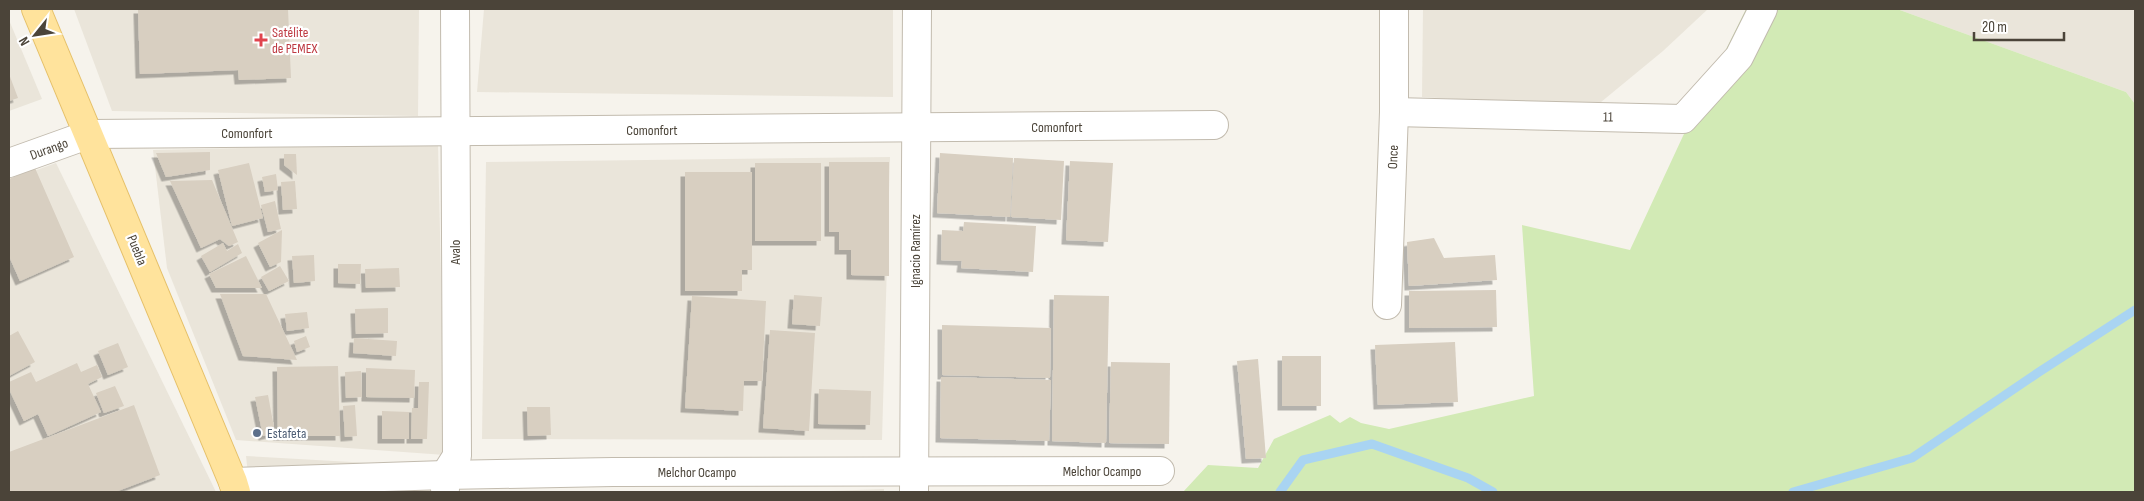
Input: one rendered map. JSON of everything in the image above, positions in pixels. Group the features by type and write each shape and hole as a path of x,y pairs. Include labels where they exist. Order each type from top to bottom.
{"main road":[{"name":"Puebla","path":"36,9 90,134 234,487"}],"street":[{"name":"Avalo","path":"445,484 457,456 454,131 455,9"},
{"name":"Ignacio Ramírez","path":"914,482 917,9"},
{"name":"Once","path":"1387,305 1394,112 1394,9"},
{"name":"11","path":"1394,112 1682,119 1739,58 1763,9"},
{"name":"Comonfort","path":"90,134 1214,125"},
{"name":"Durango","path":"9,163 90,134"},
{"name":"Melchor Ocampo","path":"234,487 445,484 623,472 914,482 1160,472"}],"shaded area":[{"path":"74,9 419,9 418,116 112,111"},
{"path":"484,9 893,9 893,97 477,92"},
{"path":"1423,9 1708,9 1663,51 1595,107 1422,97"},
{"path":"1897,9 2135,9 2135,104 2126,92"},
{"path":"9,20 42,99 9,111"},
{"path":"438,144 445,455 236,440 167,268 153,150"},
{"path":"890,157 882,440 482,439 486,162"},
{"path":"56,163 216,492 9,492 9,180"},
{"path":"246,456 440,467 437,492 250,492"},
{"path":"884,489 884,492 801,492"}],"green space":[{"path":"1746,9 1897,9 2126,92 2135,104 2135,492 1183,492 1208,465 1258,468 1274,439 1330,415 1340,423 1350,417 1361,423 1389,429 1534,396 1522,225 1630,250 1683,136"}],"building":[{"path":"138,9 288,9 291,78 239,80 238,70 140,74"},
{"path":"9,74 18,98 9,101"},
{"path":"210,152 210,170 166,177 156,153"},
{"path":"940,153 1013,158 1010,217 937,213"},
{"path":"284,154 296,154 297,175 284,165"},
{"path":"1014,158 1064,161 1061,220 1011,217"},
{"path":"1070,161 1113,163 1108,242 1066,240"},
{"path":"829,162 889,162 889,276 851,275 851,250 839,250 839,232 829,232"},
{"path":"249,163 263,218 232,226 218,170"},
{"path":"755,163 821,163 821,241 755,241"},
{"path":"35,168 74,257 20,281 9,256 9,179"},
{"path":"685,172 752,172 752,270 742,270 742,291 685,291"},
{"path":"276,174 278,190 265,192 262,177"},
{"path":"212,180 238,242 229,246 220,239 201,248 170,181"},
{"path":"295,181 297,209 283,210 281,182"},
{"path":"275,201 281,229 268,232 261,205"},
{"path":"964,222 1036,226 1033,272 961,268 962,261 941,260 942,230 963,231"},
{"path":"282,230 281,262 270,267 258,243"},
{"path":"1434,238 1444,258 1495,255 1497,280 1409,286 1407,242"},
{"path":"223,243 227,251 238,244 242,253 210,272 201,256"},
{"path":"314,255 315,281 294,283 292,256"},
{"path":"246,256 262,288 216,288 209,274"},
{"path":"338,264 361,264 360,284 338,283"},
{"path":"280,266 289,281 269,291 261,277"},
{"path":"399,268 400,287 366,288 365,269"},
{"path":"1496,290 1497,327 1409,328 1409,291"},
{"path":"220,294 266,294 297,360 243,356"},
{"path":"794,295 822,297 820,326 792,324"},
{"path":"1054,295 1109,296 1106,443 1052,441"},
{"path":"692,296 766,301 762,381 744,381 743,411 685,408"},
{"path":"388,308 388,333 356,334 355,309"},
{"path":"307,312 309,328 287,331 285,314"},
{"path":"942,325 1051,328 1050,378 942,375"},
{"path":"770,330 815,333 809,431 763,428"},
{"path":"18,331 35,362 9,376 9,336"},
{"path":"306,336 310,347 297,352 294,341"},
{"path":"354,338 397,341 396,356 353,353"},
{"path":"1455,342 1458,402 1378,405 1375,345"},
{"path":"118,343 128,367 108,375 98,351"},
{"path":"1282,356 1321,356 1321,406 1282,406"},
{"path":"1258,359 1266,458 1246,459 1237,361"},
{"path":"1111,362 1170,363 1169,444 1109,443"},
{"path":"77,363 81,372 97,365 102,377 88,384 101,412 48,436 38,414 24,421 9,389 9,382 31,372 36,382"},
{"path":"338,366 340,436 278,436 277,367"},
{"path":"366,368 415,370 414,398 366,397"},
{"path":"361,371 362,397 346,398 345,372"},
{"path":"941,377 1051,380 1049,441 940,438"},
{"path":"419,382 429,382 427,439 411,439 412,408 418,408"},
{"path":"115,386 124,406 104,413 96,393"},
{"path":"819,389 871,391 870,425 818,424"},
{"path":"268,395 275,433 263,436 255,397"},
{"path":"134,405 160,475 115,492 9,492 9,452"},
{"path":"355,405 357,436 345,437 343,406"},
{"path":"527,407 550,407 551,435 528,436"},
{"path":"382,411 409,412 409,439 382,439"}],"waterway":[{"path":"1793,492 1912,458 2135,310"},
{"path":"1280,492 1303,460 1372,444 1468,478 1493,492"}],"place":[{"name":"Satélite de PEMEX","path":"261,40"},
{"name":"Estafeta","path":"257,433"}]}
